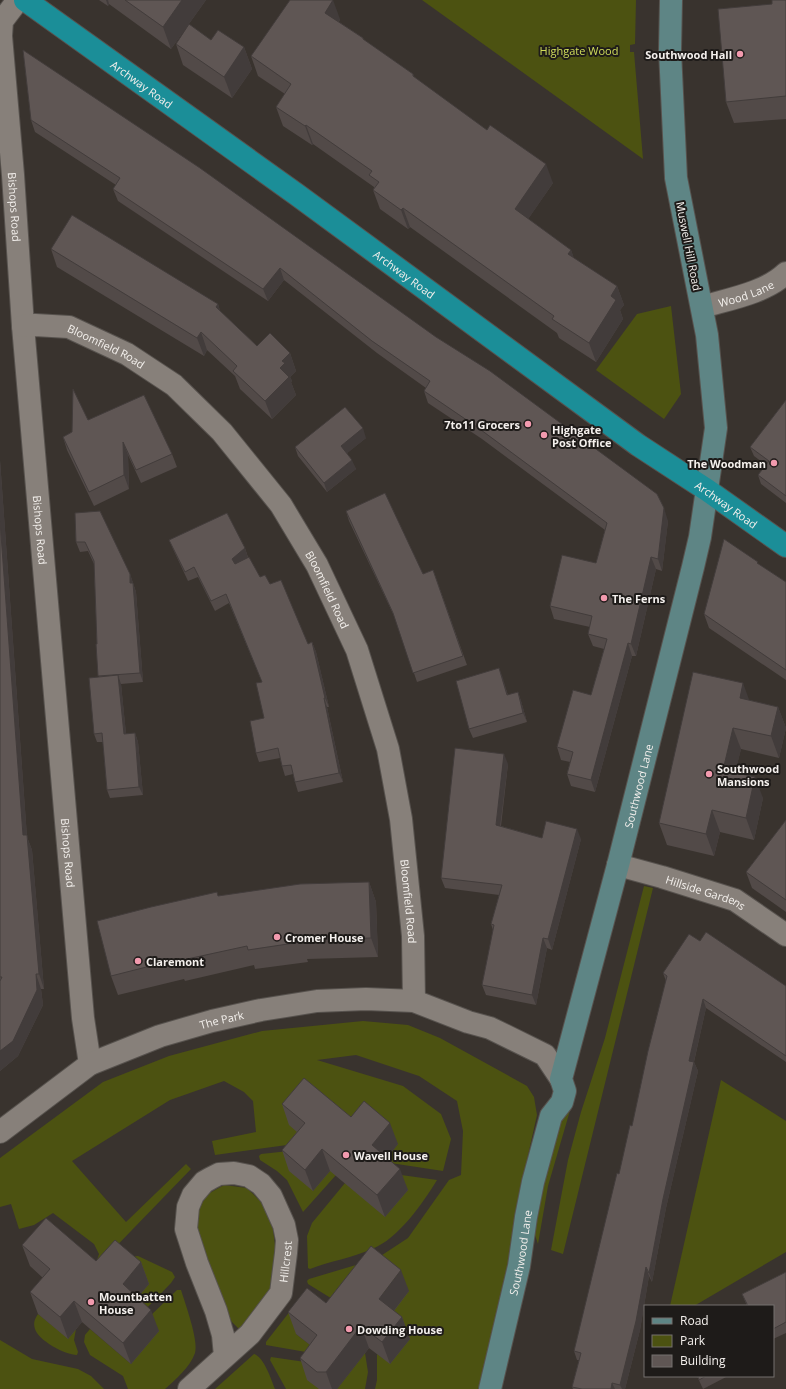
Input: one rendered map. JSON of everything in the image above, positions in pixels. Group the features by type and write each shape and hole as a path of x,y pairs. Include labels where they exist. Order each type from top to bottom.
{"highway":[{"name":"Archway Road","path":"25,0 296,194 638,445 786,546"}],"main road":[{"name":"Muswell Hill Road","path":"671,0 670,50 676,178 690,255 702,307 716,428 706,490"},
{"name":"Southwood Lane","path":"490,1389 519,1266 533,1182 551,1116 562,1102 565,1091 561,1079 618,865 695,561 700,537 706,490"}],"street":[{"name":"Bishops Road","path":"18,0 2,21 1,36 13,175 23,326 84,1018 90,1064"},
{"name":"Wood Lane","path":"702,307 759,290 778,281 786,273"},
{"name":"Bloomfield Road","path":"23,326 35,325 69,327 127,354 174,385 222,432 281,505 317,565 357,650 388,749 401,819 413,936 414,1001"},
{"name":"Hillside Gardens","path":"618,865 735,900 786,935"},
{"name":"The Park","path":"0,1132 90,1064 160,1036 212,1021 261,1010 317,1001 366,999 414,1001 468,1022 490,1028 545,1055 561,1079"},
{"name":"Hillcrest","path":"189,1389 250,1334 281,1293 287,1240 284,1225 271,1196 261,1184 249,1176 234,1173 219,1174 204,1182 193,1195 188,1208 186,1229 197,1263 216,1311 223,1335 225,1356"}],"green space":[{"name":"Highgate Wood","path":"422,0 636,0 635,44 630,45 630,52 634,52 643,159"},
{"path":"671,306 681,394 664,419 596,370 637,314"},
{"path":"644,886 653,888 563,1254 551,1250 568,1160 581,1112 605,1038"},
{"path":"363,1021 408,1025 440,1038 527,1086 534,1097 537,1115 522,1182 512,1262 492,1333 479,1389 375,1389 377,1380 377,1354 390,1363 347,1308 308,1284 307,1281 309,1279 376,1259 408,1238 449,1180 461,1175 463,1131 457,1101 419,1076 356,1055 317,1060 403,1086 441,1114 451,1139 443,1171 384,1162 397,1145 309,1142 215,1155 212,1141 256,1132 253,1101 244,1092 224,1081 170,1100 72,1161 126,1222 186,1164 191,1169 101,1262 96,1263 99,1254 94,1244 53,1213 34,1225 19,1229 11,1204 0,1207 0,1158 103,1082 169,1056 262,1031"},
{"path":"721,1080 786,1121 786,1252 696,1305 670,1305"},
{"path":"571,1088 576,1090 548,1186 538,1244 535,1235 534,1219 540,1184"},
{"path":"308,1149 336,1175 303,1212 287,1180 277,1171 260,1160 259,1156 261,1154"},
{"path":"387,1173 437,1180 425,1199 409,1219 400,1229 382,1244 357,1255 310,1269 308,1268 307,1236 312,1223 345,1183"},
{"path":"224,1185 247,1188 261,1202 272,1222 276,1253 270,1294 240,1330 225,1312 194,1227 199,1207 208,1194"},
{"path":"138,1256 172,1272 175,1277 140,1315 129,1257"},
{"path":"177,1290 181,1290 193,1331 196,1347 193,1358 182,1372 165,1389 128,1389 123,1376 90,1355 84,1342 85,1335 90,1329 131,1364 146,1320"},
{"path":"304,1295 296,1334 323,1355 266,1345 266,1342 300,1297"},
{"path":"38,1314 68,1338 76,1329 74,1340 78,1352 77,1355 59,1350 41,1338 34,1327"},
{"path":"0,1340 32,1359 78,1369 91,1376 104,1389 0,1389"},
{"path":"365,1353 368,1372 365,1389 337,1389"},
{"path":"254,1354 261,1359 264,1364 275,1389 215,1389"},
{"path":"271,1357 319,1364 319,1389 286,1389 270,1360"}],"building":[{"path":"125,0 182,0 163,27"},
{"path":"290,0 333,0 325,13 413,74 413,76 487,130 490,125 546,164 515,209 571,250 568,254 617,286 611,296 616,300 589,343 552,319 554,316 403,208 401,210 373,190 379,182 369,175 372,171 306,125 305,126 276,107 291,84 251,56"},
{"path":"772,0 786,0 786,96 726,102 718,9 772,4"},
{"path":"189,24 211,40 218,30 244,47 224,77 176,44"},
{"path":"23,50 200,168 436,337 490,371 657,494 664,508 658,559 651,557 631,644 628,643 591,780 567,774 573,752 557,747 573,690 591,695 607,639 588,634 592,616 550,606 562,555 596,563 607,523 477,427 424,391 430,381 372,341 280,268 263,289 113,189 120,178 31,120"},
{"path":"72,215 218,304 216,307 257,346 270,333 290,353 282,361 285,363 280,368 289,377 265,401 233,371 237,366 201,332 197,338 51,249"},
{"path":"73,389 88,420 144,395 172,454 136,470 123,442 124,475 89,492 63,437 72,432"},
{"name":"The Woodman","path":"786,400 786,496 758,475 769,461 750,447"},
{"path":"345,407 363,428 341,446 352,460 324,483 295,447"},
{"path":"385,493 423,574 433,570 463,656 413,673 393,613 346,511"},
{"path":"100,511 130,574 130,583 133,583 140,673 98,676 94,561 85,542 76,542 75,513"},
{"path":"227,513 245,548 232,559 235,564 249,557 260,577 265,575 270,584 281,580 308,644 312,642 325,698 339,773 295,782 291,765 282,766 278,748 256,753 250,721 264,718 256,683 262,682 226,594 211,601 194,567 185,572 169,540"},
{"path":"0,521 23,835 27,835 39,974 36,974 37,990 13,1041 0,1051 0,981 2,977 0,977"},
{"path":"724,539 786,582 786,670 704,614"},
{"path":"499,668 507,695 518,692 523,713 469,729 456,681"},
{"name":"Southwood Mansions","path":"693,672 743,683 740,698 778,707 771,736 733,728 723,770 755,777 746,818 712,810 706,834 659,823"},
{"path":"118,675 124,734 135,733 139,787 107,790 102,733 94,734 89,678"},
{"path":"455,748 504,754 496,825 542,838 546,821 577,829 548,939 543,938 532,995 482,985 494,925 491,924 502,885 441,878"},
{"path":"786,820 786,900 746,872"},
{"path":"369,882 371,938 300,940 301,942 248,950 247,946 178,961 178,959 111,976 97,921 217,892 218,896 300,884"},
{"path":"706,932 786,986 786,1056 703,999 689,1061 694,1062 663,1199 649,1273 646,1267 636,1321 620,1385 612,1383 611,1389 582,1389 572,1387 581,1353 574,1351 617,1173 619,1174 630,1125 632,1126 648,1051 667,976 663,973 689,934 700,941"},
{"name":"Wavell House","path":"304,1078 351,1117 364,1101 390,1123 372,1145 400,1169 377,1195 322,1149 305,1170 282,1150 305,1123 282,1104"},
{"name":"Mountbatten House","path":"46,1218 96,1261 115,1240 141,1262 123,1284 151,1310 123,1343 74,1301 60,1317 30,1292 50,1269 22,1245"},
{"path":"371,1246 401,1270 379,1299 402,1317 382,1342 361,1326 326,1372 317,1372 300,1358 317,1335 288,1312 307,1288 326,1303"},
{"path":"786,1272 786,1322 774,1328 774,1305 748,1305 742,1294"}],"place":[{"name":"Southwood Hall","path":"740,54"},
{"name":"7to11 Grocers","path":"528,424"},
{"name":"Highgate Post Office","path":"544,435"},
{"name":"The Woodman","path":"774,463"},
{"name":"The Ferns","path":"604,598"},
{"name":"Southwood Mansions","path":"709,774"},
{"name":"Cromer House","path":"277,937"},
{"name":"Claremont","path":"138,961"},
{"name":"Wavell House","path":"346,1155"},
{"name":"Mountbatten House","path":"91,1302"},
{"name":"Dowding House","path":"349,1329"}]}
